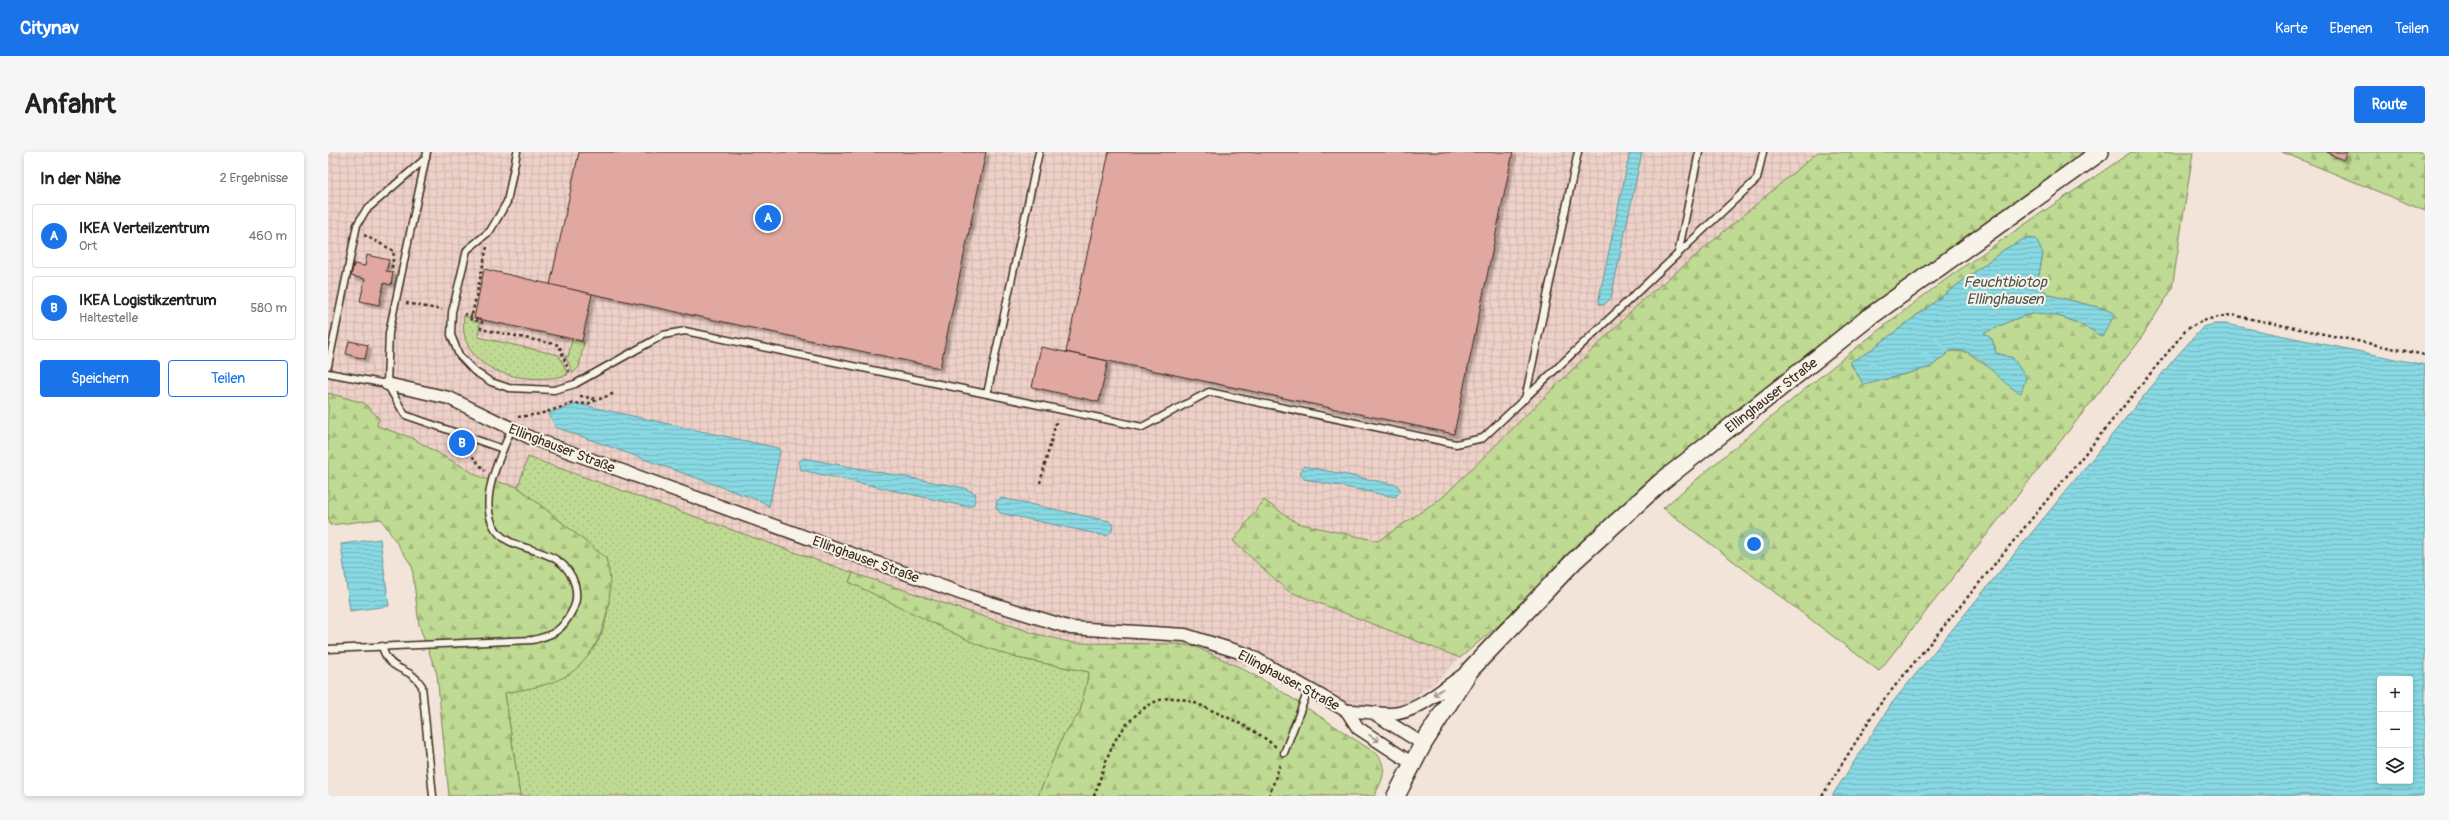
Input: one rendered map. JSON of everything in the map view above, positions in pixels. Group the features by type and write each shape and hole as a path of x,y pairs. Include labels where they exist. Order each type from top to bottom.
{"main road":[{"name":"Ellinghauser Straße","path":"1396,796 1423,744 1470,670 1574,561 1661,482 1868,318 2100,152"}],"street":[{"name":"Ellinghauser Straße","path":"387,384 449,398 511,430 970,597 1037,619 1071,628 1185,635 1249,655 1347,711 1358,728 1413,764"},
{"name":"Ellinghauser Straße","path":"1371,712 1391,714 1417,706 1470,670"},
{"name":"Ellinghauser Straße","path":"1347,711 1368,710 1423,744"}],"lane":[{"path":"517,152 507,202 490,231 467,250 452,312 451,335 459,355 474,371 491,382 509,388 554,390 575,384 663,335 685,331 1142,427 1209,392 1456,444 1484,438 1757,179 1763,152"},
{"path":"987,394 1039,152"},
{"path":"1525,398 1578,152"},
{"path":"1678,254 1699,152"},
{"path":"328,366 357,225 366,210 426,155"},
{"path":"426,155 389,333 387,384 405,415 503,449"},
{"path":"328,373 387,384"},
{"path":"328,649 532,640 551,636 562,627 570,616 575,605 577,593 568,568 558,559 513,544 498,535 490,518 488,498 503,449 511,430"},
{"path":"382,646 385,658 392,664 417,678 422,686 433,796"},
{"path":"1284,753 1309,688"}],"path":[{"path":"472,316 490,231"},
{"path":"364,235 394,251 392,268"},
{"path":"404,302 406,304 442,310"},
{"path":"464,314 472,316 472,319 482,322 481,329 559,345 570,375"},
{"path":"1822,796 1877,708 2186,330 2198,322 2215,316 2232,315 2425,355"},
{"path":"511,430 512,421 515,417 540,414 574,403 587,404 615,393"},
{"path":"580,396 597,399"},
{"path":"1040,483 1056,419"},
{"path":"468,444 466,449 489,476"},
{"path":"1094,796 1115,740 1130,720 1154,701 1175,698 1201,706 1257,732 1284,753 1279,773 1269,796"}],"shaded area":[{"path":"328,152 1818,152 1643,300 1443,497 1377,541 1297,523 1264,500 1233,541 1287,591 1460,658 1436,682 1398,708 1346,707 1268,661 1241,668 1196,647 1178,644 1073,643 1033,633 853,573 528,457 518,487 482,478 412,438 377,426 379,418 364,403 328,393"}],"green space":[{"path":"1818,152 2100,152 1974,240 1574,561 1460,658 1288,591 1233,541 1264,500 1297,523 1378,541 1443,497 1643,300"},
{"path":"2131,152 2193,152 2172,289 2138,343 1879,671 1663,508 1775,414 1918,299 1978,256","holes":["2026,238 2043,254 2037,284 2049,295 2105,309 2114,314 2102,337 2078,323 2059,316 2040,313 2026,315 1983,333 1992,339 1996,353 2013,358 1985,365 1967,352 1950,351 1931,367 1864,385 1850,363 1867,353 2005,249"]},
{"path":"2282,152 2425,152 2425,211"},
{"path":"464,316 470,318 469,320 480,323 478,337 559,355 568,375 551,378 515,376 497,371 482,363 471,351 464,335"},
{"path":"572,339 584,342 579,367 573,373 565,356 568,357"},
{"path":"328,393 364,403 379,418 377,426 412,438 482,478 518,487 606,558 610,585 607,611 599,638 584,661 575,670 550,683 505,693 520,796 449,796 437,674 419,625 412,566 381,519 330,525 328,515"},
{"path":"528,457 853,573 849,582 1017,658 1089,672 1080,712 1063,736 1038,796 520,796 505,693 544,682 580,664 592,651 599,639 604,626 609,599 606,558 518,487"},
{"path":"853,573 1033,633 1073,643 1178,644 1196,647 1241,668 1272,685 1377,754 1383,765 1382,780 1374,796 1038,796 1063,736 1080,712 1089,672 1017,658 976,644 849,582"}],"water":[{"path":"1630,152 1642,152 1611,298 1604,305 1599,304 1599,298"},
{"name":"Feuchtbiotop Ellinghausen","path":"2026,238 2036,239 2043,254 2037,284 2049,295 2105,309 2115,314 2102,337 2078,323 2059,316 2041,313 2021,317 1984,333 1992,339 1996,353 2013,358 2026,378 2021,393 2006,384 1979,359 1964,351 1950,351 1931,367 1864,385 1850,362 1867,353 2005,249"},
{"path":"2215,324 2226,324 2425,365 2425,796 1832,796 1892,703 2175,358 2203,327"},
{"path":"578,404 778,448 780,451 769,507 763,502 555,427 549,413"},
{"path":"803,458 965,488 976,494 974,504 968,507 801,470 799,462"},
{"path":"1303,466 1397,485 1401,491 1395,497 1304,479 1300,474"},
{"path":"1001,498 1109,521 1113,525 1112,531 1106,536 1000,513 996,507 997,501"},
{"path":"380,539 389,606 350,611 341,544"}],"building":[{"path":"579,152 986,152 940,368 550,285"},
{"path":"1109,152 1513,152 1454,434 1066,352"},
{"path":"2327,152 2347,152 2343,160"},
{"path":"367,255 389,260 386,271 393,272 391,285 384,283 379,305 360,301 365,279 351,276 354,264 365,266"},
{"path":"484,269 592,294 582,341 474,318"},
{"path":"349,341 368,345 365,359 346,354"},
{"path":"1041,347 1108,361 1099,402 1032,387"}],"place":[{"name":"IKEA Verteilzentrum","path":"768,218"},
{"name":"IKEA Logistikzentrum","path":"462,443"}]}
